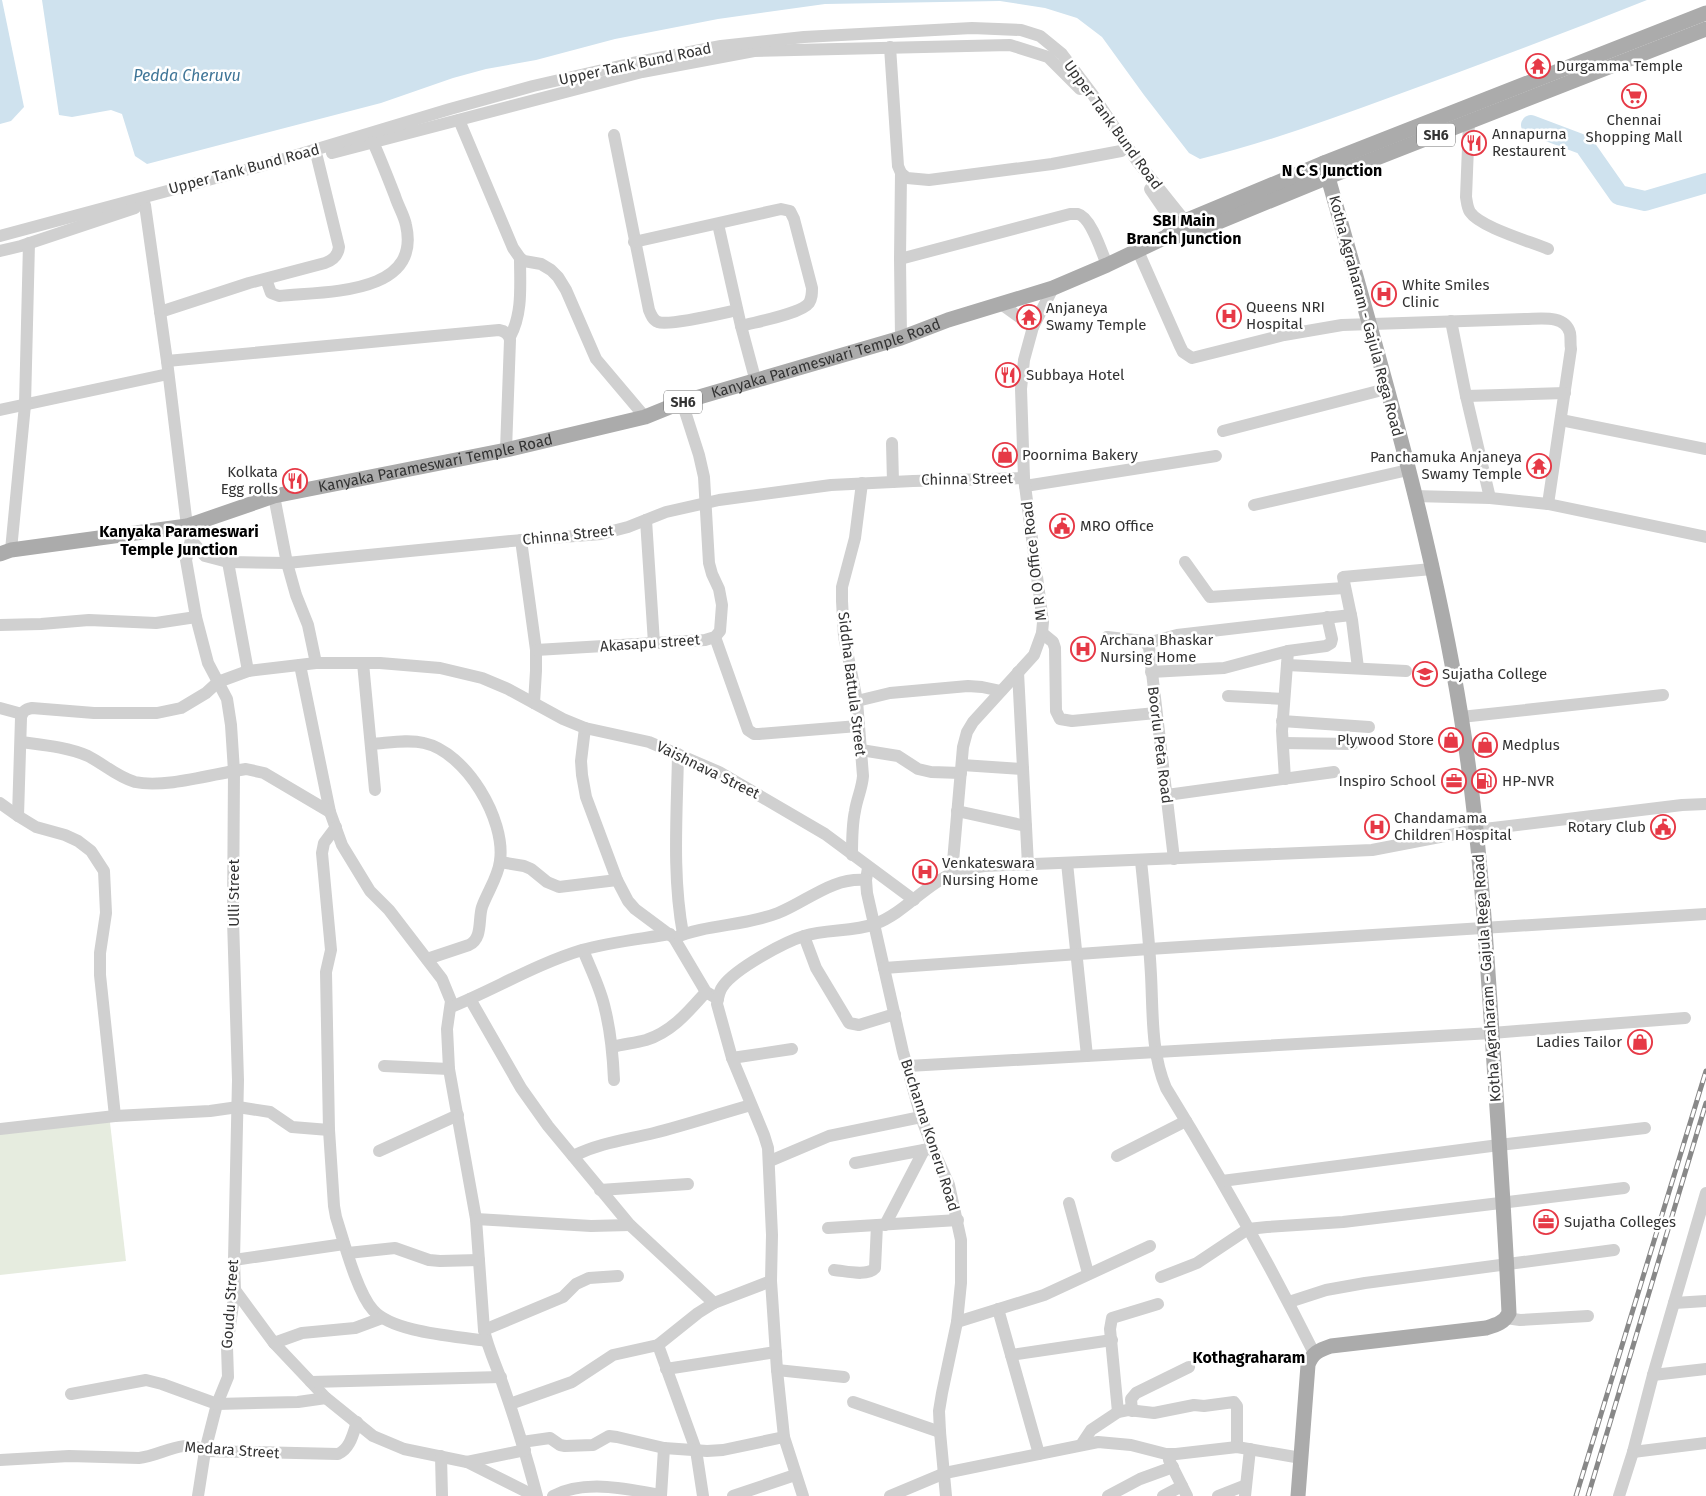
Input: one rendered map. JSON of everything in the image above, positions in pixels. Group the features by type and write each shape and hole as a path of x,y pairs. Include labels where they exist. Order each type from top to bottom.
{"main road":[{"path":"1326,170 1706,13"},
{"name":"SH6","path":"1180,231 1326,170 1469,122 1706,29"},
{"name":"Kotha Agraharam - Gajula Rega Road","path":"1326,170 1408,470 1442,614 1461,717 1476,830 1486,927 1507,1263 1509,1312 1506,1318"},
{"name":"Kanyaka Parameswari Temple Road","path":"6,552 189,533 274,496 506,450 645,417 682,402 756,382 901,338 948,320 1052,288 1180,231"},
{"path":"1298,1496 1308,1365 1310,1357 1314,1353 1331,1346 1486,1328 1502,1323 1506,1318"}],"street":[{"name":"Upper Tank Bund Road","path":"0,236 264,165 496,96 633,63 721,46 813,37 972,28 1021,30 1040,36 1062,54 1093,95 1137,161 1180,231"},
{"name":"Upper Tank Bund Road","path":"0,251 217,184 642,72 754,50 890,47 1010,45 1048,57 1078,86 1121,151 1180,231"},
{"path":"890,47 898,166 907,178 929,180 1052,164 1121,151"},
{"path":"458,120 513,248 524,261 541,264 558,277 566,290 596,359 645,417"},
{"path":"1469,122 1467,207 1483,223 1548,248"},
{"path":"614,135 649,310 655,320 666,323 738,310"},
{"path":"266,279 271,293 279,296 354,288 378,282 389,276 399,266 405,256 408,240 406,224 374,142"},
{"path":"160,312 266,279 325,264 332,260 338,251 336,232 317,157"},
{"path":"901,172 901,338"},
{"name":"Ulli Street","path":"145,205 189,533 186,560 196,617 208,663 227,698 230,708 234,771 233,920 238,1107"},
{"path":"634,242 782,209 790,211 794,219 812,288 812,298 802,309 741,326"},
{"path":"900,259 1070,214 1077,214 1084,217 1089,223 1107,265"},
{"path":"718,224 756,382"},
{"path":"6,552 25,405 29,243"},
{"path":"1138,250 1180,346 1192,358 1284,335 1342,325 1534,319 1554,319 1562,322 1570,333 1571,349 1548,504"},
{"path":"506,450 510,337 518,319 520,258"},
{"name":"M R O Office Road","path":"952,873 963,747 967,732 973,722 1034,655 1042,633 1043,622 1025,482 1021,389 1024,360 1033,327 1052,288"},
{"path":"1001,304 1033,327"},
{"path":"1451,321 1490,498"},
{"path":"167,361 499,330 504,331 510,337"},
{"path":"0,410 168,374"},
{"path":"1223,431 1386,389"},
{"path":"1466,396 1565,392"},
{"name":"Akasapu street","path":"536,650 705,640 715,637 720,630 722,605 719,589 709,563 704,478 699,455 682,402"},
{"path":"1561,420 1706,448"},
{"path":"892,443 893,482"},
{"name":"Chinna Street","path":"189,533 205,556 228,562 287,563 601,534 628,527 666,512 706,503 831,485 893,482 1025,482 1216,456"},
{"path":"1254,506 1408,470"},
{"name":"Siddha Battula Street","path":"852,855 855,809 862,788 861,750 857,701 844,636 842,588 855,538 862,483"},
{"path":"274,496 287,563 296,596 308,625 316,663"},
{"path":"1414,496 1490,498 1548,504 1706,537"},
{"path":"646,520 654,643"},
{"path":"521,540 536,650 534,703"},
{"path":"228,562 248,671"},
{"path":"1185,562 1210,597 1344,588"},
{"path":"1358,668 1351,615 1343,577 1432,569"},
{"path":"1107,637 1144,641 1147,643 1177,635 1351,615"},
{"path":"0,625 88,620 156,623 196,617"},
{"path":"1151,672 1224,668 1288,651 1329,645 1332,639 1327,617"},
{"path":"1042,633 1052,642 1055,648 1056,710 1060,719 1072,721 1156,713"},
{"path":"715,637 748,730 751,732 759,734 858,726"},
{"name":"Boorlu Peta Road","path":"1147,643 1174,859"},
{"path":"1286,779 1282,721 1288,651"},
{"name":"Vaishnava Street","path":"22,714 27,709 32,708 94,713 157,712 181,708 206,693 218,682 248,671 316,663 363,663 432,668 457,672 482,678 508,689 563,719 585,728 649,742 719,772 825,834 852,855 867,874 914,900"},
{"path":"363,663 375,790"},
{"path":"300,665 330,812 342,845 370,891 389,910 442,979 451,1000 447,1029 449,1069 476,1219 485,1336 524,1446 536,1496"},
{"path":"1287,665 1406,671"},
{"path":"1018,672 1028,864"},
{"path":"857,701 890,693 968,686 982,686 1002,691"},
{"path":"1461,717 1663,695"},
{"path":"1228,696 1284,699"},
{"path":"0,708 22,714 18,816"},
{"path":"1282,721 1369,727"},
{"path":"585,728 581,761 586,797 617,880 628,901 635,909 676,935 706,992 718,999"},
{"path":"21,742 50,745 88,756 124,778 137,782 177,781 246,769 264,773 330,812"},
{"path":"371,744 414,742 438,747 472,777 481,791 501,842 500,862 482,907 479,933 474,942 428,960"},
{"path":"1283,743 1353,744"},
{"path":"861,750 898,756 918,769 930,772 961,769 1023,769"},
{"path":"676,935 678,908 678,754"},
{"path":"1167,795 1334,772"},
{"path":"803,1496 784,1437 777,1370 771,1281 770,1160 764,1135 732,1058 718,999 722,986 731,977 768,952 804,936 875,924 914,900 952,873 984,866 1372,850 1476,830 1682,805 1706,804"},
{"path":"1,805 36,827 65,835 78,841 91,851 104,871 106,913 100,953 100,975 115,1116"},
{"path":"958,811 1026,826"},
{"path":"336,827 324,843 322,853 331,950 326,972 329,1130 334,1206 346,1248 367,1303 382,1318 415,1330 457,1338 485,1336 563,1297 576,1284 589,1278 618,1276"},
{"path":"1141,861 1156,1052 1161,1076 1166,1088 1222,1181 1289,1302 1314,1353"},
{"path":"500,862 532,869 547,882 559,886 617,880"},
{"path":"1067,863 1087,1056"},
{"path":"451,1007 520,975 583,950 676,935 767,917 834,884 867,874"},
{"name":"Buchanna Koneru Road","path":"867,874 867,893 894,1014 929,1150 949,1185 961,1240 962,1261 957,1322 939,1412 946,1496"},
{"path":"884,968 1149,948 1706,914"},
{"path":"804,936 816,968 849,1023 859,1025 894,1014"},
{"path":"583,950 605,1009 612,1047 614,1080"},
{"path":"612,1047 648,1039 662,1033 682,1019 706,992"},
{"path":"470,998 520,1088 548,1126 630,1225 714,1303"},
{"path":"908,1066 1492,1033 1686,1018"},
{"path":"732,1058 792,1049"},
{"path":"384,1066 449,1069"},
{"path":"573,1156 608,1142 654,1133 751,1105"},
{"path":"0,1129 115,1116 210,1111 238,1107 270,1112 292,1127 329,1130"},
{"name":"Goudu Street","path":"198,1496 205,1451 217,1404 228,1377 227,1348 234,1290 238,1107"},
{"path":"379,1151 458,1115"},
{"path":"770,1160 829,1136 921,1118"},
{"path":"1117,1156 1186,1121"},
{"path":"1222,1181 1645,1128"},
{"path":"855,1163 929,1150"},
{"path":"834,1270 868,1273 874,1270 881,1225 929,1150"},
{"path":"600,1190 688,1184"},
{"path":"1161,1277 1197,1263 1248,1229 1343,1222 1624,1188"},
{"path":"1619,1496 1674,1304 1701,1230 1706,1193"},
{"path":"1069,1203 1088,1273"},
{"path":"476,1219 591,1226 630,1225"},
{"path":"828,1228 958,1220"},
{"path":"957,1322 1044,1295 1088,1273 1150,1246"},
{"path":"234,1260 346,1248 395,1248 429,1260 440,1261 479,1260"},
{"path":"1289,1302 1326,1290 1365,1283 1614,1250"},
{"path":"510,1404 572,1382 613,1355 658,1345 698,1313 714,1303 771,1281"},
{"path":"234,1290 274,1343 326,1398 373,1436 404,1449 467,1462 536,1496"},
{"path":"1674,1304 1706,1301"},
{"path":"1118,1412 1110,1329 1112,1318 1158,1304"},
{"path":"998,1310 1038,1454"},
{"path":"1506,1318 1520,1320 1588,1316"},
{"path":"274,1343 302,1333 355,1328 382,1318"},
{"path":"1011,1355 1112,1340"},
{"path":"658,1345 696,1450 704,1496"},
{"path":"666,1369 776,1352"},
{"path":"1132,1411 1131,1399 1136,1393 1189,1366"},
{"path":"1653,1375 1706,1369"},
{"path":"777,1370 844,1377"},
{"path":"311,1382 501,1378"},
{"path":"71,1394 146,1380 217,1404 298,1402 326,1398"},
{"path":"853,1402 940,1432"},
{"path":"1081,1445 1091,1430 1118,1412 1154,1413 1194,1405 1204,1406 1234,1402 1237,1406 1237,1447"},
{"name":"Medara Street","path":"0,1460 69,1456 139,1458 150,1457 182,1446 193,1446 205,1451 338,1454 345,1450 349,1444 357,1422"},
{"path":"467,1462 550,1438 566,1446 592,1444 609,1436 664,1448 723,1450 784,1437"},
{"path":"890,1496 944,1473 1098,1442 1131,1445 1166,1454 1237,1447 1301,1458"},
{"path":"1633,1452 1706,1443"},
{"path":"552,1496 575,1489 611,1486 661,1495 664,1448"},
{"path":"1218,1496 1246,1491 1250,1448"},
{"path":"1163,1496 1185,1491 1166,1454"},
{"path":"441,1456 442,1496"},
{"path":"1108,1496 1140,1480 1173,1467"},
{"path":"733,1496 795,1475"}],"shaded area":[{"path":"109,1114 126,1261 0,1275 0,1126"}],"water":[{"path":"0,0 2,0 24,107 11,121 0,124"},
{"name":"Pedda Cheruvu","path":"42,0 1647,0 1519,50 1344,114 1200,159 1189,153 1102,37 1077,18 1045,8 1000,1 825,4 718,19 615,39 536,60 486,69 453,78 381,103 147,164 135,156 122,114 111,110 72,117 59,115"}],"waterway":[{"path":"1531,125 1584,145 1619,195 1645,201 1706,183"}],"railway":[{"path":"1576,1496 1706,1071"},
{"path":"1588,1496 1706,1103"}],"place":[{"name":"Durgamma Temple","path":"1538,66"},
{"name":"Chennai Shopping Mall","path":"1634,96"},
{"name":"Annapurna Restaurent","path":"1474,143"},
{"name":"White Smiles Clinic","path":"1384,294"},
{"name":"Queens NRI Hospital","path":"1229,316"},
{"name":"Anjaneya Swamy Temple","path":"1029,317"},
{"name":"Subbaya Hotel","path":"1008,375"},
{"name":"Poornima Bakery","path":"1005,455"},
{"name":"Panchamuka Anjaneya Swamy Temple","path":"1539,466"},
{"name":"Kolkata Egg rolls","path":"295,481"},
{"name":"MRO Office","path":"1062,526"},
{"name":"Archana Bhaskar Nursing Home","path":"1083,649"},
{"name":"Sujatha College","path":"1425,674"},
{"name":"Plywood Store","path":"1451,740"},
{"name":"Medplus","path":"1485,745"},
{"name":"Inspiro School","path":"1454,781"},
{"name":"HP-NVR","path":"1484,781"},
{"name":"Chandamama Children Hospital","path":"1377,827"},
{"name":"Rotary Club","path":"1663,827"},
{"name":"Venkateswara Nursing Home","path":"925,872"},
{"name":"Ladies Tailor","path":"1640,1042"},
{"name":"Sujatha Colleges","path":"1546,1222"}],"district":[{"name":"N C S Junction","path":"1332,170"},
{"name":"SBI Main Branch Junction","path":"1184,229"},
{"name":"Kanyaka Parameswari Temple Junction","path":"179,540"},
{"name":"Kothagraharam","path":"1249,1357"}]}
